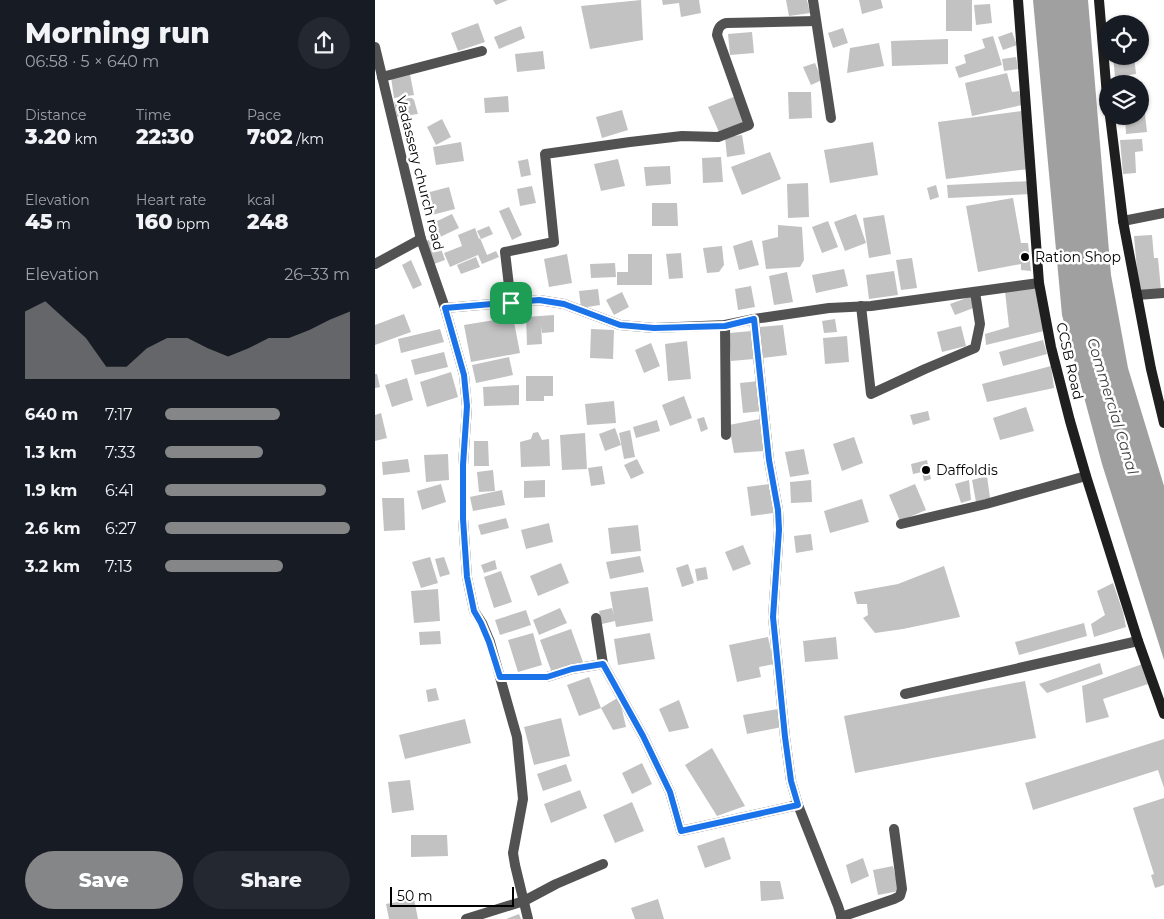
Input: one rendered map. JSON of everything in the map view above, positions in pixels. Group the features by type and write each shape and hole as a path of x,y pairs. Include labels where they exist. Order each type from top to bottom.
{"main road":[{"name":"CCSB Road","path":"1018,0 1039,283 1051,347 1086,476 1138,641 1164,714"},
{"path":"1099,0 1105,75"},
{"path":"1111,125 1123,221 1151,369 1164,422"}],"street":[{"path":"813,0 831,118"},
{"path":"511,303 505,252 554,242 545,154 682,136 718,137 749,125 717,35 718,29 726,22 816,22"},
{"name":"Vadassery church road","path":"375,47 421,239 445,308 464,375 467,406 463,465 463,519 467,577 474,611 489,642 517,737 523,799 513,853 529,919"},
{"path":"382,77 482,51"},
{"path":"1123,221 1164,213"},
{"path":"375,264 421,239"},
{"path":"445,308 539,300 564,304 620,325 654,328 725,326 754,319 829,308 871,306 1039,283"},
{"path":"861,306 871,394 975,348 980,324 975,292"},
{"path":"1137,295 1164,294"},
{"path":"754,319 769,460 778,510 779,530 773,617 789,772 798,805 841,918 900,896 902,890 894,829"},
{"path":"725,326 726,435"},
{"path":"901,524 986,504 1086,476"},
{"path":"596,618 603,664 643,736 670,792 681,831 798,805"},
{"path":"905,694 1138,641"},
{"path":"500,677 547,677 572,669 603,664"},
{"path":"466,919 524,901 556,884 603,864"}],"water":[{"name":"Commercial Canal","path":"1033,0 1088,0 1111,275 1128,368 1164,486 1164,660 1102,464 1062,315"}],"building":[{"path":"493,0 508,0 496,5"},
{"path":"641,0 643,40 590,49 581,6"},
{"path":"662,0 699,0 701,13 681,17 679,3 663,5"},
{"path":"786,0 807,0 810,13 789,16"},
{"path":"859,0 881,0 883,8 862,14"},
{"path":"946,0 972,0 972,31 946,31"},
{"path":"990,4 992,23 976,25 974,5"},
{"path":"478,23 485,42 458,51 451,33"},
{"path":"521,26 525,38 499,49 494,37"},
{"path":"843,28 848,43 833,48 828,33"},
{"path":"752,32 754,53 730,55 728,34"},
{"path":"1012,32 1017,45 1003,50 998,37"},
{"path":"993,36 1002,65 959,78 955,67 966,63 964,55 985,48 982,39"},
{"path":"948,39 948,64 892,66 891,41"},
{"path":"879,43 884,66 847,73 850,48"},
{"path":"543,51 545,69 517,72 515,54"},
{"path":"1016,57 1018,69 1004,71 1002,59"},
{"path":"815,63 822,80 811,85 803,67"},
{"path":"1114,65 1135,65 1136,74 1115,75"},
{"path":"1007,73 1012,92 1019,91 1022,105 972,116 965,83"},
{"path":"410,74 414,95 394,98 391,77"},
{"path":"788,92 811,92 812,118 789,119"},
{"path":"508,96 509,112 485,113 484,98"},
{"path":"736,96 746,121 719,132 708,107"},
{"path":"409,98 414,100 418,114 397,117 394,102"},
{"path":"622,110 628,130 602,138 596,117"},
{"path":"1022,111 1029,169 946,179 938,122"},
{"path":"442,119 451,137 436,145 427,127"},
{"path":"1126,125 1146,125 1147,132 1126,134"},
{"path":"742,135 745,154 727,157 725,137"},
{"path":"1142,139 1143,151 1135,152 1136,173 1123,174 1120,140"},
{"path":"461,142 464,161 436,165 433,147"},
{"path":"873,142 878,175 830,183 824,150"},
{"path":"770,152 781,179 742,195 731,167"},
{"path":"721,157 723,182 703,183 702,158"},
{"path":"528,159 531,175 521,177 518,161"},
{"path":"618,159 625,186 601,191 594,164"},
{"path":"670,166 671,184 646,186 644,167"},
{"path":"1031,181 1032,194 948,198 947,185"},
{"path":"808,183 809,217 788,218 787,184"},
{"path":"936,185 939,197 930,200 927,188"},
{"path":"532,186 536,203 520,206 517,189"},
{"path":"449,187 455,209 432,215 426,193"},
{"path":"1013,198 1021,243 1028,243 1031,271 1021,270 1021,264 978,272 966,206"},
{"path":"652,203 677,203 678,226 652,226"},
{"path":"509,207 522,235 512,240 499,211"},
{"path":"452,214 459,228 438,238 431,224"},
{"path":"856,214 866,243 845,251 834,222"},
{"path":"884,215 891,254 869,258 863,218"},
{"path":"828,221 838,247 822,253 812,227"},
{"path":"778,225 802,227 804,260 800,267 766,269 762,241 778,237"},
{"path":"489,226 493,234 481,239 477,231"},
{"path":"475,228 487,255 496,251 499,257 482,264 478,255 450,267 444,253 462,246 458,235"},
{"path":"1152,235 1154,258 1158,258 1161,290 1139,292 1134,236"},
{"path":"437,237 445,260 434,264 426,241"},
{"path":"752,240 759,265 739,270 733,246"},
{"path":"722,246 724,265 719,272 707,273 703,248"},
{"path":"681,253 683,278 669,279 666,254"},
{"path":"567,254 572,283 549,287 544,259"},
{"path":"628,254 652,254 652,285 617,285 617,272 628,272"},
{"path":"476,257 480,267 461,274 457,265"},
{"path":"912,258 917,288 901,290 896,260"},
{"path":"411,260 422,285 413,289 402,265"},
{"path":"615,263 616,277 591,278 590,264"},
{"path":"844,269 848,286 816,293 812,275"},
{"path":"894,271 898,295 869,299 866,275"},
{"path":"787,272 793,302 774,305 769,276"},
{"path":"1038,285 1044,331 986,345 985,334 1009,327 1005,291"},
{"path":"751,286 755,307 738,310 735,289"},
{"path":"598,289 600,305 581,308 579,291"},
{"path":"622,292 629,307 614,315 606,300"},
{"path":"972,296 976,307 955,315 950,304"},
{"path":"404,314 411,332 375,345 375,325"},
{"path":"554,315 554,332 542,333 541,325 542,344 527,345 526,317"},
{"path":"513,317 520,353 471,362 464,325"},
{"path":"835,319 837,332 824,333 822,321"},
{"path":"783,325 787,355 763,358 759,327"},
{"path":"961,326 966,346 942,352 937,332"},
{"path":"440,329 444,342 401,353 398,339"},
{"path":"591,329 614,330 613,359 590,358"},
{"path":"752,331 754,359 731,361 729,333"},
{"path":"847,336 849,362 825,364 823,338"},
{"path":"1043,340 1047,354 1003,366 999,352"},
{"path":"687,341 691,379 668,381 665,344"},
{"path":"651,343 660,366 644,373 635,350"},
{"path":"444,352 448,367 415,375 411,360"},
{"path":"509,357 513,375 476,383 472,365"},
{"path":"1051,366 1054,388 987,402 982,384"},
{"path":"451,372 458,397 427,407 420,382"},
{"path":"375,374 377,374 380,387 375,388"},
{"path":"526,376 553,376 553,396 544,396 544,401 526,401"},
{"path":"407,378 413,400 392,407 385,385"},
{"path":"759,381 763,411 743,413 740,383"},
{"path":"519,385 519,405 484,406 483,387"},
{"path":"684,396 692,418 670,426 662,405"},
{"path":"614,401 616,423 587,425 585,404"},
{"path":"1026,407 1034,431 1000,440 993,418"},
{"path":"928,411 930,420 913,425 910,415"},
{"path":"381,413 387,438 375,441 375,415"},
{"path":"704,417 708,429 701,432 697,419"},
{"path":"760,419 764,451 734,453 729,425"},
{"path":"657,420 660,431 636,438 633,427"},
{"path":"615,428 621,445 605,451 599,434"},
{"path":"630,430 635,457 624,459 619,433"},
{"path":"538,432 542,440 549,439 550,466 521,467 520,442 531,439 533,433"},
{"path":"585,433 587,469 562,470 560,435"},
{"path":"854,437 863,463 842,471 833,444"},
{"path":"474,441 488,441 489,466 474,466"},
{"path":"804,449 809,474 790,477 785,452"},
{"path":"448,454 449,480 426,482 424,455"},
{"path":"408,459 410,472 383,475 382,462"},
{"path":"637,459 644,473 631,479 624,465"},
{"path":"927,460 931,479 924,481 922,472 913,474 911,464"},
{"path":"602,466 605,484 591,486 588,468"},
{"path":"961,466 963,472 951,476 950,470"},
{"path":"493,470 495,491 479,492 477,472"},
{"path":"987,476 990,498 976,502 972,480"},
{"path":"545,480 545,497 524,498 524,481"},
{"path":"811,480 812,502 791,503 790,482"},
{"path":"969,480 971,500 961,503 955,484"},
{"path":"441,484 446,502 422,510 417,491"},
{"path":"770,484 774,513 751,516 747,487"},
{"path":"915,484 926,510 900,521 889,495"},
{"path":"502,490 505,505 473,511 470,497"},
{"path":"382,498 404,498 405,530 384,531"},
{"path":"862,499 869,522 830,533 824,511"},
{"path":"506,518 509,528 481,535 478,525"},
{"path":"549,523 553,542 526,549 521,530"},
{"path":"638,525 641,551 611,554 608,528"},
{"path":"811,534 813,550 796,553 794,536"},
{"path":"743,545 751,564 733,571 725,552"},
{"path":"640,556 644,572 610,579 606,562"},
{"path":"430,557 438,583 421,588 412,562"},
{"path":"444,557 450,574 440,577 435,559"},
{"path":"495,560 497,569 484,573 481,565"},
{"path":"561,563 569,583 538,596 530,576"},
{"path":"688,564 694,583 682,587 676,568"},
{"path":"944,566 960,617 875,633 863,618 868,615 867,604 857,604 854,592 898,584"},
{"path":"706,567 708,579 697,581 695,569"},
{"path":"501,571 512,602 494,608 484,577"},
{"path":"1113,583 1126,627 1094,637 1091,624 1105,615 1097,591"},
{"path":"648,587 653,621 616,627 615,621 602,624 599,611 612,608 614,616 610,592"},
{"path":"438,589 440,621 414,623 411,591"},
{"path":"560,608 567,623 539,635 533,620"},
{"path":"526,610 531,625 500,635 495,620"},
{"path":"1084,623 1087,636 1019,655 1015,642"},
{"path":"571,629 583,662 552,673 540,640"},
{"path":"440,631 441,644 420,645 419,632"},
{"path":"533,633 542,665 518,672 508,640"},
{"path":"650,633 655,659 618,665 614,639"},
{"path":"768,637 774,664 759,667 761,677 737,682 729,645"},
{"path":"836,637 838,659 805,662 803,641"},
{"path":"1100,663 1103,674 1047,693 1039,684"},
{"path":"1145,663 1151,683 1103,699 1109,717 1086,723 1082,686"},
{"path":"589,677 601,708 579,716 567,685"},
{"path":"1025,681 1036,738 855,773 844,716"},
{"path":"436,688 439,700 428,702 426,690"},
{"path":"619,697 626,727 613,730 601,708"},
{"path":"679,700 689,728 669,732 659,709"},
{"path":"778,709 782,727 747,734 743,715"},
{"path":"561,718 570,756 534,765 524,727"},
{"path":"465,719 471,743 405,759 399,735"},
{"path":"1164,739 1164,788 1158,770 1033,810 1025,783"},
{"path":"712,748 745,806 717,816 685,765"},
{"path":"642,763 652,784 632,794 622,773"},
{"path":"566,764 572,781 543,791 537,774"},
{"path":"410,780 414,810 392,813 388,782"},
{"path":"580,790 587,808 551,823 544,804"},
{"path":"1164,798 1164,885 1155,888 1151,875 1154,874 1133,808"},
{"path":"632,802 644,831 615,843 603,815"},
{"path":"411,835 447,835 448,856 411,857"},
{"path":"724,837 731,859 705,868 697,846"},
{"path":"863,858 869,876 851,884 846,865"},
{"path":"893,866 899,891 878,895 873,870"},
{"path":"760,881 780,881 784,899 761,901"},
{"path":"414,899 418,919 389,919 386,904"},
{"path":"658,899 664,919 635,919 631,908"},
{"path":"519,914 521,919 506,919"}],"place":[{"name":"Ration Shop","path":"1025,257"},
{"name":"Daffoldis","path":"926,470"}],"route":[{"path":"539,300 564,304 620,325 654,328 725,326 754,319 769,460 778,510 779,530 773,617 785,737 791,781 798,805 681,831 670,792 643,736 603,664 572,669 547,677 500,677 489,642 474,611 467,577 463,519 463,465 467,406 464,375 445,308 511,303 539,300"}]}
